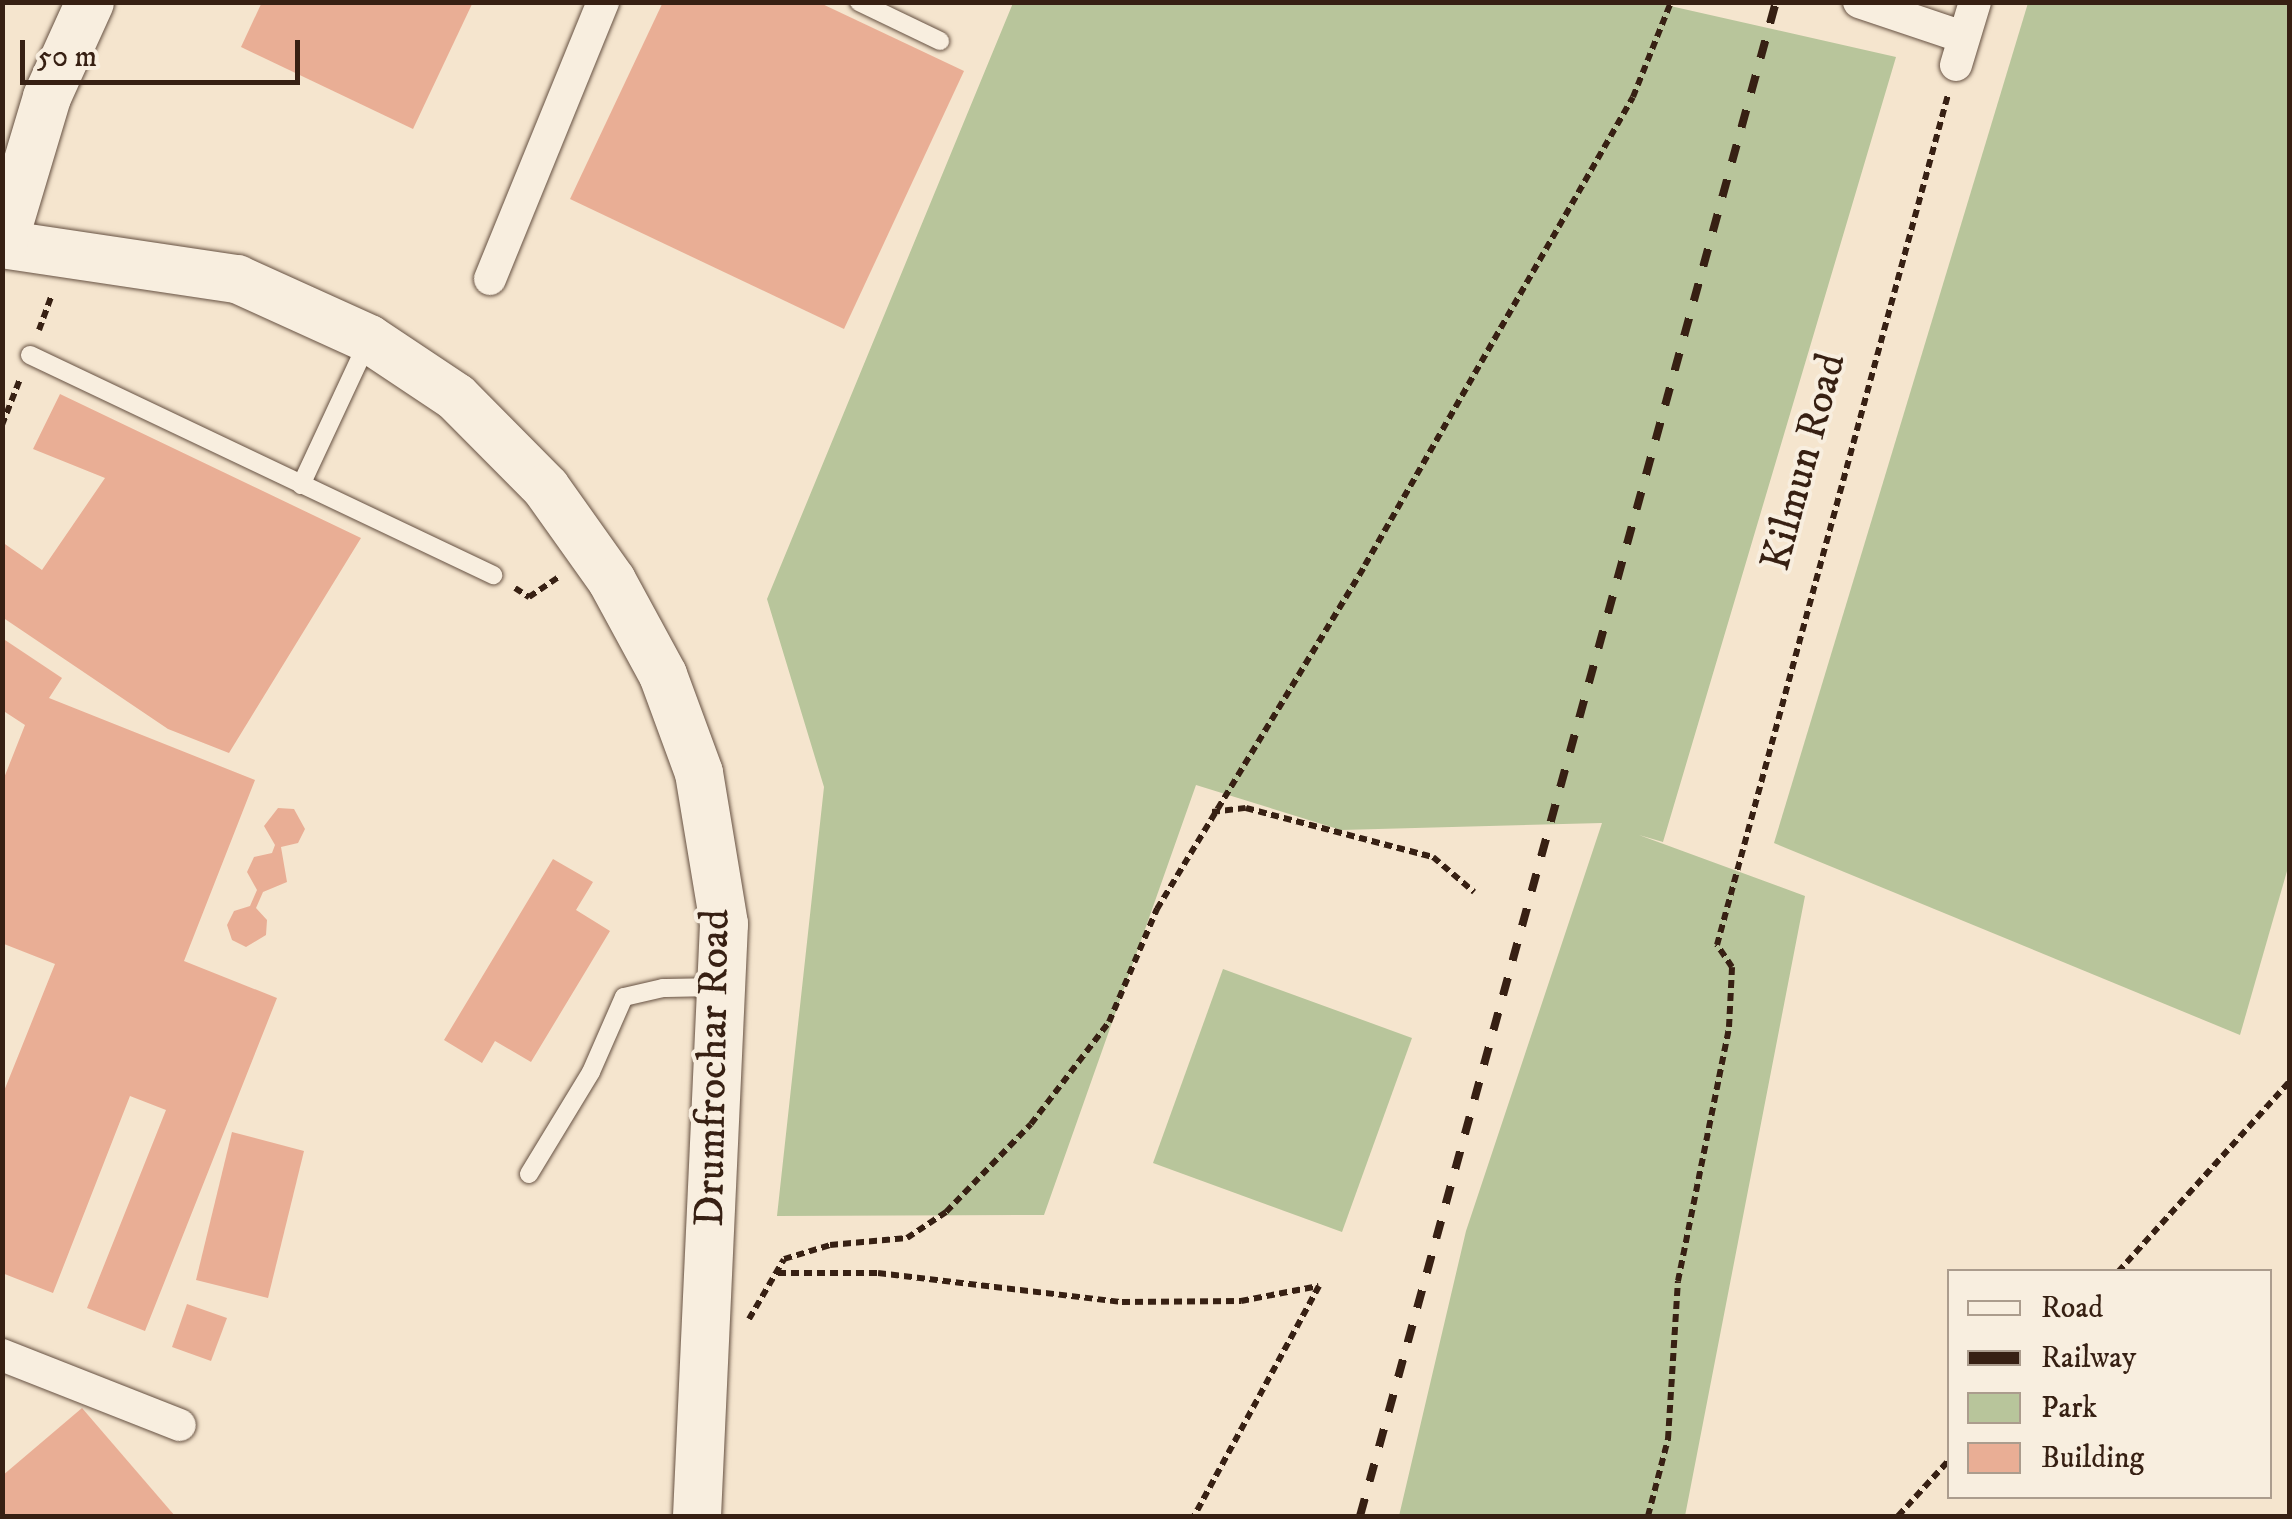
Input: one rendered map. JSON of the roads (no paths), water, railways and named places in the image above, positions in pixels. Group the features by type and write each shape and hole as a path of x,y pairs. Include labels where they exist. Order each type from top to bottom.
{"main road":[{"path":"3,244 46,97 90,2"},
{"name":"Drumfrochar Road","path":"3,244 236,279 369,339 456,396 546,488 602,567 663,675 699,773 724,924 696,1516"}],"street":[{"path":"490,279 603,2"},
{"path":"1859,2 1960,51 1975,2"},
{"path":"7,1361 180,1426"}],"lane":[{"path":"858,2 940,41"},
{"path":"301,485 369,339"},
{"path":"30,355 493,575"},
{"path":"529,1174 592,1072 624,997 721,986"}],"railway":[{"path":"1360,1516 1776,2"}]}
